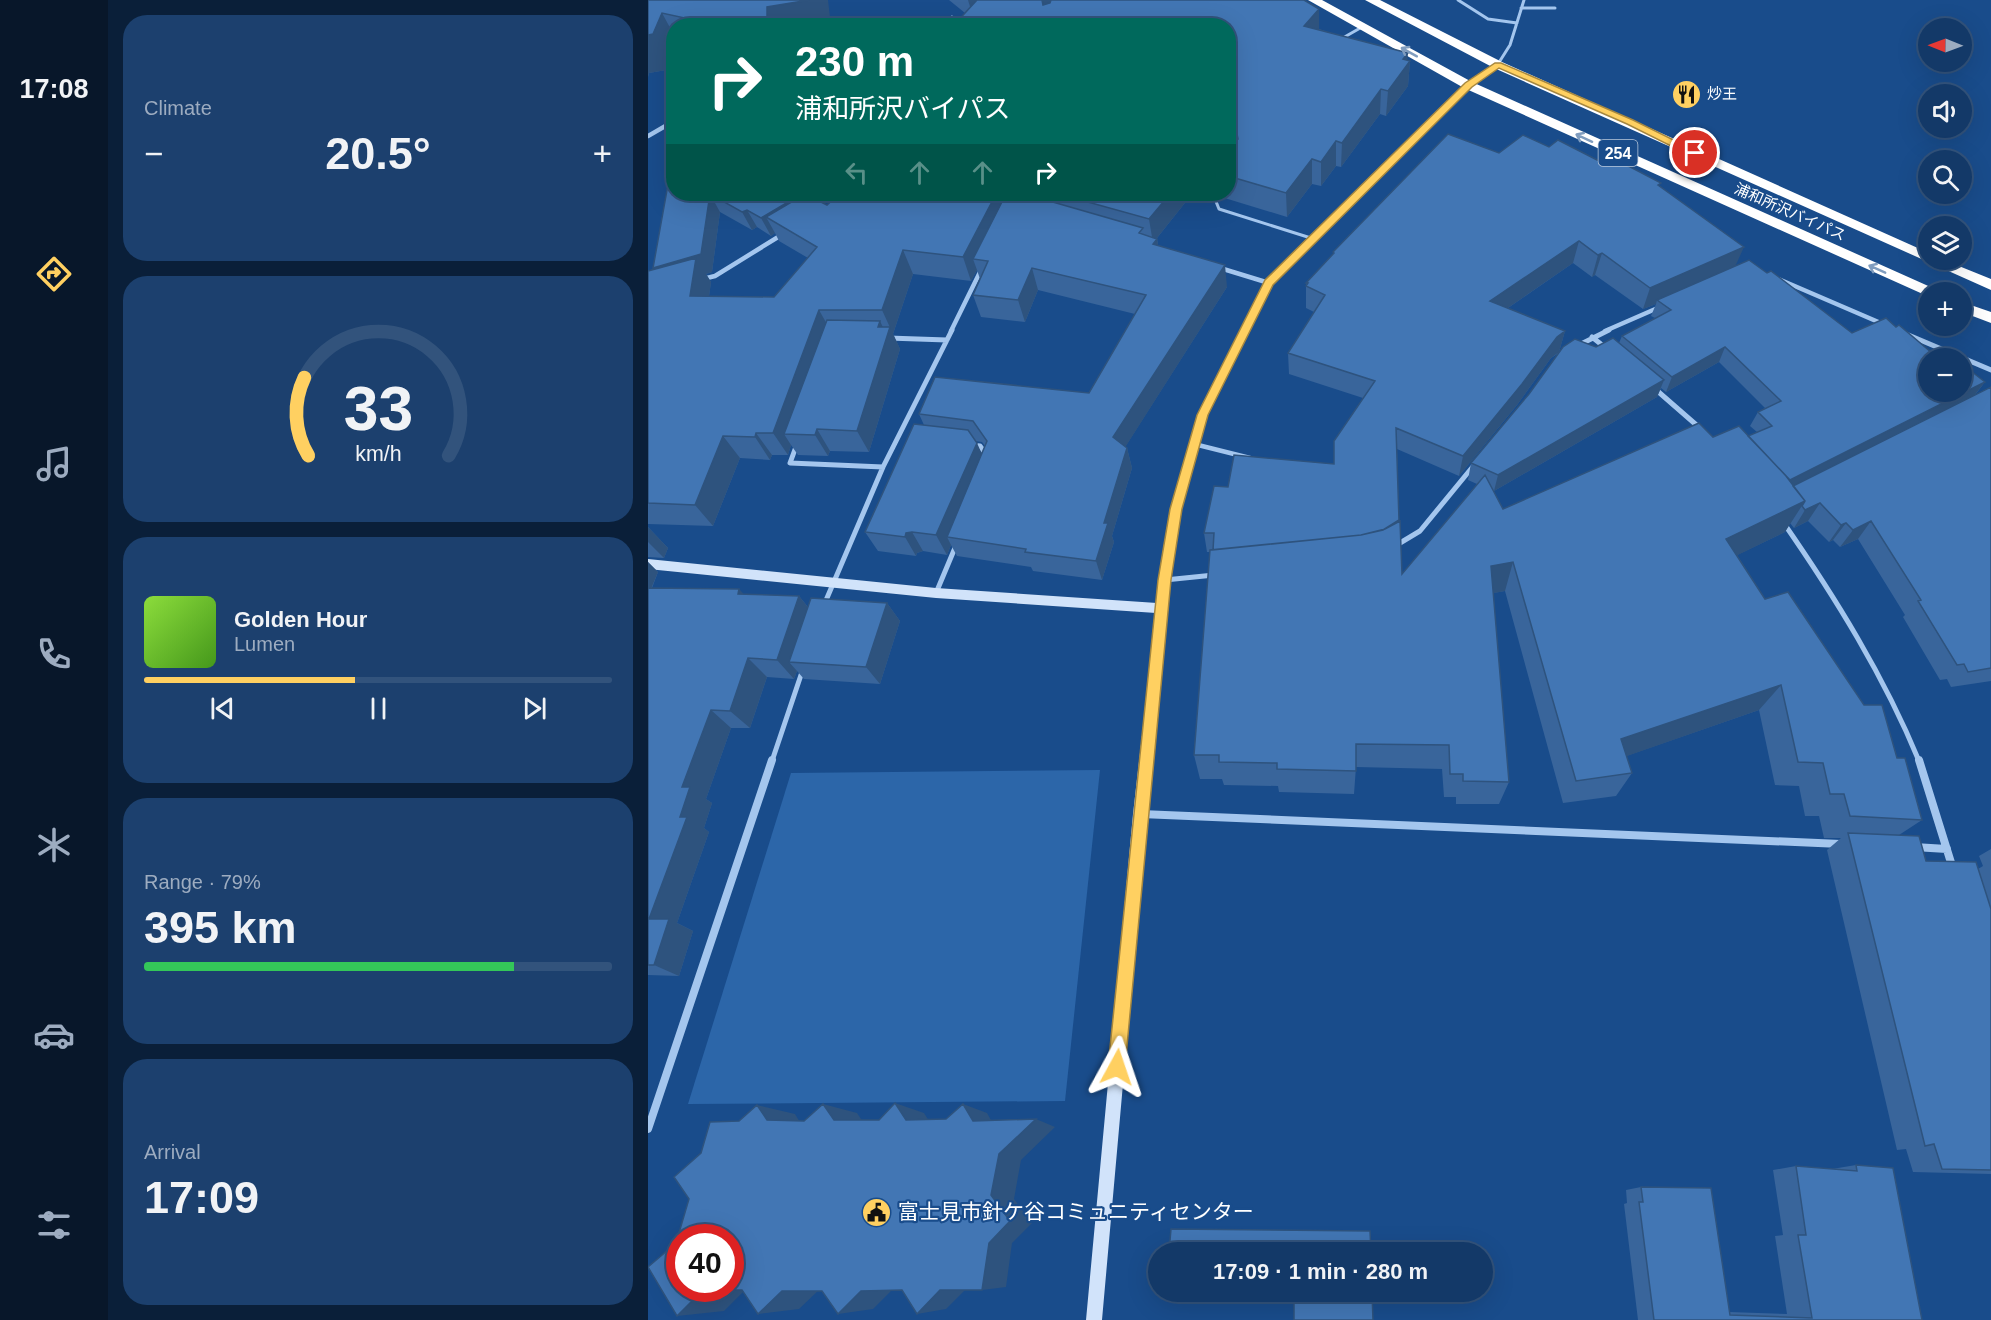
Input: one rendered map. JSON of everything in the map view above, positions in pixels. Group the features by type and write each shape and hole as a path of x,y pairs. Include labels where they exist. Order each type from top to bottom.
{"highway":[{"name":"浦和所沢バイパス","path":"1314,0 1468,85 1918,287"},
{"name":"浦和所沢バイパス","path":"1371,0 1498,65 1918,253"},
{"path":"1956,270 1991,285"},
{"path":"1972,311 1991,318"}],"street":[{"path":"1094,1320 1161,608 1176,509 1202,415 1269,283 1468,85 1498,65"},
{"path":"648,136 666,126"},
{"path":"693,282 716,276 786,232"},
{"path":"823,609 832,582 883,467 983,267"},
{"path":"1216,267 1269,283"},
{"path":"1773,276 1890,327"},
{"path":"1574,349 1592,337 1666,304"},
{"path":"1900,332 1991,370"},
{"path":"1592,337 1610,352"},
{"path":"880,338 947,340"},
{"path":"1647,382 1694,421 1709,437"},
{"path":"900,437 912,439"},
{"path":"797,442 790,463 883,467"},
{"path":"969,445 980,446 991,463"},
{"path":"1391,549 1420,531 1478,460"},
{"path":"1778,514 1830,589 1875,668 1916,753 1957,882"},
{"path":"936,592 959,538"},
{"path":"648,564 936,592 1161,608"},
{"path":"1165,580 1222,574"},
{"path":"648,1129 804,664"},
{"path":"1140,814 1852,844"},
{"path":"1911,847 1947,849"}],"lane":[{"path":"1458,0 1488,19 1517,23"},
{"path":"1498,65 1510,45 1524,0"},
{"path":"1521,8 1555,8"},
{"path":"1341,39 1362,27"},
{"path":"1216,201 1219,210 1314,239"},
{"path":"1194,444 1259,460"}],"shaded area":[{"path":"1100,770 1065,1101 688,1104 791,773"}],"building":[{"path":"648,0 809,0 767,7 767,17 761,18 685,18 662,13 653,34 648,35"},
{"path":"977,0 1042,0 1043,5 1050,3 1051,0 1304,0 1319,9 1304,26 1408,53 1403,59 1410,61 1388,91 1381,89 1342,143 1336,141 1321,162 1312,159 1286,193 1236,178 1236,141 1238,139 1236,134 1236,18 960,18"},
{"path":"1448,134 1499,153 1523,135 1549,147 1558,140 1607,165 1615,159 1661,183 1658,185 1744,247 1650,288 1602,253 1598,255 1579,241 1490,301 1565,331 1557,337 1463,456 1396,428 1399,520 1383,530 1361,535 1213,550 1214,533 1204,533 1214,486 1228,487 1234,455 1334,464 1334,441 1375,381 1288,353 1325,295 1306,286 1308,283 1306,283 1333,252"},
{"path":"666,196 666,201 709,201 701,254 653,268"},
{"path":"722,201 790,201 761,218 747,210 742,212"},
{"path":"793,201 819,201 827,205 831,201 992,201 963,257 903,250 882,310 819,310 773,433 756,433 755,437 723,436 695,505 648,503 648,271 696,258 690,296 774,297 817,247 766,217"},
{"path":"1002,201 1049,201 1143,228 1139,233 1157,239 1153,244 1225,265 1113,437 1127,448 1104,523 1108,523 1096,561 1025,552 1026,549 947,537 987,441 973,421 919,414 935,377 1089,393 1146,295 1032,268 1018,300 973,295 988,261 973,259"},
{"path":"1084,201 1164,201 1149,219"},
{"path":"1749,260 1767,273 1771,271 1852,333 1886,318 1896,327 1899,325 1926,348 1918,348 1918,402 1945,402 1790,480 1748,436 1772,426 1758,412 1781,401 1725,347 1672,377 1622,336 1671,310 1657,300"},
{"path":"827,320 880,321 878,327 890,327 857,431 817,429 815,435 784,434"},
{"path":"1613,338 1664,380 1498,475 1471,463 1529,394 1563,347 1575,339 1596,347"},
{"path":"1972,372 1985,382 1972,389"},
{"path":"1991,387 1991,668 1968,672 1964,664 1957,665 1918,601 1921,600 1871,521 1853,530 1846,523 1841,525 1820,503 1805,510 1802,506 1805,501 1793,486 1961,402 1972,402 1972,396"},
{"path":"1699,423 1713,437 1739,426 1786,476 1805,501 1726,539 1765,599 1788,592 1864,705 1882,705 1897,758 1905,758 1922,820 1850,816 1844,794 1830,794 1823,763 1798,762 1781,685 1621,739 1632,773 1576,781 1513,562 1491,566 1509,782 1463,781 1463,774 1450,774 1449,745 1356,744 1356,771 1277,769 1277,763 1219,762 1219,755 1194,755 1210,550 1361,535 1385,529 1400,521 1402,574 1485,475 1503,509"},
{"path":"914,424 968,430 977,443 936,535 912,532 906,533 905,537 865,532"},
{"path":"648,588 739,589 738,594 799,596 777,660 748,658 730,711 711,710 682,787 690,787 680,817 687,817 649,919 669,919 654,965 648,965"},
{"path":"811,598 887,603 866,667 789,662"},
{"path":"1848,833 1919,836 1926,861 1976,862 1991,909 1991,1170 1942,1169 1934,1144 1925,1146"},
{"name":"富士見市針ケ谷コミュニティセンター","path":"895,1103 906,1120 946,1119 963,1104 973,1121 1036,1119 999,1154 991,1195 1010,1221 989,1243 982,1290 940,1290 917,1314 902,1290 861,1291 838,1314 822,1291 782,1291 758,1314 744,1293 744,1224 682,1224 689,1199 674,1177 701,1153 710,1122 739,1121 757,1105 767,1120 804,1121 823,1104 834,1120 879,1120"},
{"path":"1856,1165 1893,1168 1922,1320 1654,1320 1639,1202 1643,1202 1641,1187 1711,1188 1730,1315 1812,1318 1798,1235 1806,1235 1796,1166 1857,1171"},
{"path":"1171,1229 1370,1231 1371,1242 1170,1242"},
{"name":"富士見市針ケ谷コミュニティセンター","path":"666,1252 666,1297 648,1267"},
{"name":"富士見市針ケ谷コミュニティセンター","path":"669,1302 691,1302 677,1316"},
{"path":"1294,1302 1372,1302 1373,1320 1294,1320"}],"place":[{"name":"炒王","path":"1686,94"},
{"name":"富士見市針ケ谷コミュニティセンター","path":"877,1212"}],"route":[{"path":"1117,1067 1152,699 1165,580 1176,509 1202,415 1269,283 1468,85 1498,65 1695,153"}]}
